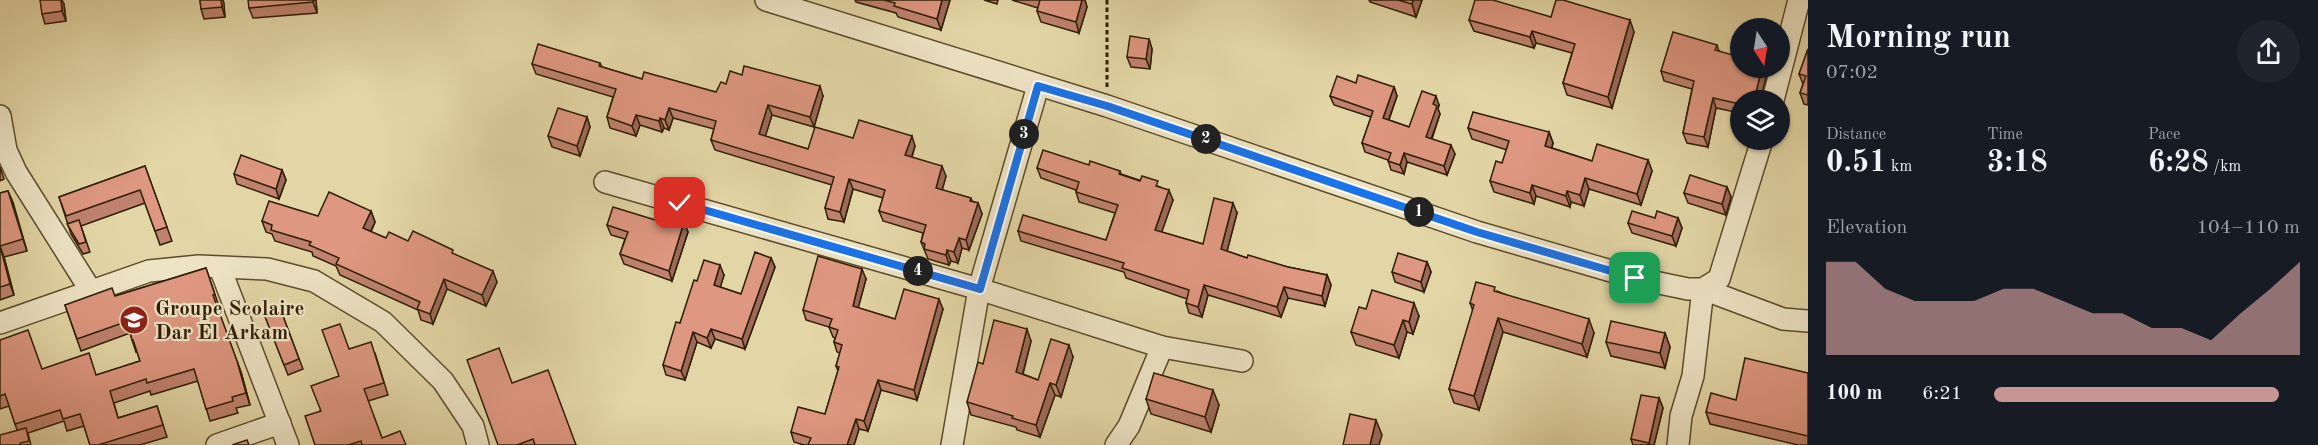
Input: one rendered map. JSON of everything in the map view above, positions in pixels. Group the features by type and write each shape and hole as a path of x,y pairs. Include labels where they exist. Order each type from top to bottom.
{"street":[{"path":"766,0 1107,106 1477,232 1635,278 1688,289 1704,289 1783,319 1808,321"},
{"path":"1776,90 1798,4 1801,0"},
{"path":"952,445 980,289 1038,86"},
{"path":"0,117 6,150 16,172 91,291"},
{"path":"1678,445 1682,416 1693,376 1704,289 1719,279 1759,150"},
{"path":"605,182 980,289 1162,347 1242,361"},
{"path":"0,323 149,271 179,267 267,269 314,281 383,322 443,381 473,426 478,445"},
{"path":"220,268 288,445"},
{"path":"1116,445 1129,426 1162,347"},
{"path":"217,445 280,423"}],"path":[{"path":"1107,0 1107,106"}],"building":[{"path":"40,0 61,0 62,11 42,14"},
{"path":"200,0 221,0 222,7 201,9"},
{"path":"248,0 313,0 313,2 249,8"},
{"path":"884,0 942,0 937,19 894,6 895,3"},
{"path":"1040,0 1082,0 1076,22 1037,11"},
{"path":"1398,0 1413,0 1412,4"},
{"path":"1475,0 1493,0 1551,17 1556,0 1563,0 1630,20 1608,97 1563,83 1575,44 1532,31 1530,37 1469,20"},
{"path":"1673,32 1717,45 1715,50 1730,54 1730,78 1760,78 1756,90 1730,90 1730,102 1713,98 1704,137 1683,133 1694,81 1661,71"},
{"path":"1130,36 1149,39 1146,59 1127,57"},
{"path":"538,44 642,79 644,72 716,92 721,82 726,84 730,71 742,75 744,66 820,86 810,117 768,105 759,134 808,149 815,127 853,138 859,120 912,136 905,155 942,166 936,188 971,198 970,201 978,203 966,240 959,238 954,252 947,250 946,255 924,249 925,244 921,242 926,225 879,211 885,190 849,179 840,212 825,208 834,177 711,140 716,121 669,108 665,120 660,118 659,121 636,115 632,126 607,117 616,89 532,64"},
{"path":"1808,49 1808,95 1800,93 1806,76 1799,74"},
{"path":"1358,75 1394,87 1383,118 1409,127 1422,91 1436,96 1433,104 1437,106 1426,137 1451,145 1444,166 1404,153 1400,165 1388,161 1391,153 1362,143 1373,111 1330,96 1337,76 1356,83"},
{"path":"558,108 587,117 577,146 548,136"},
{"path":"1473,112 1549,132 1545,146 1592,161 1597,144 1648,160 1637,194 1585,178 1580,195 1567,191 1566,196 1532,185 1530,193 1490,181 1496,161 1502,163 1509,141 1468,128"},
{"path":"1043,150 1089,165 1090,161 1120,171 1119,174 1140,181 1142,176 1158,181 1156,186 1169,190 1155,230 1203,244 1214,198 1233,203 1221,249 1247,258 1248,255 1288,267 1327,275 1322,296 1284,287 1277,307 1204,285 1198,307 1186,303 1189,290 1122,268 1124,263 1018,231 1023,215 1106,240 1118,205 1076,192 1079,182 1037,168"},
{"path":"241,155 282,170 276,189 234,174"},
{"path":"145,166 167,227 155,231 140,190 66,216 59,197"},
{"path":"1690,175 1727,187 1722,204 1684,193"},
{"path":"8,191 23,239 0,246 0,193"},
{"path":"329,192 371,211 363,228 386,238 389,232 408,241 413,231 453,250 452,253 493,271 482,295 444,279 430,314 417,309 420,302 336,264 339,258 309,245 311,242 271,230 272,225 262,221 269,201 318,216"},
{"path":"613,207 662,222 664,215 684,222 669,271 620,254 628,232 607,225"},
{"path":"1632,211 1655,218 1657,211 1678,218 1672,236 1628,223"},
{"path":"79,220 86,242 79,244 67,224"},
{"path":"0,246 10,284 0,287"},
{"path":"755,252 771,258 742,339 711,329 707,338 693,332 681,371 663,365 676,322 680,323 694,280 697,281 704,260 720,265 714,285 741,294"},
{"path":"1398,253 1427,262 1421,282 1392,272"},
{"path":"818,256 862,269 853,306 895,319 904,289 939,299 914,390 878,380 864,421 856,419 847,445 808,445 811,438 791,432 798,407 825,414 839,367 836,366 842,345 834,342 838,330 829,327 832,319 803,310"},
{"path":"206,268 246,393 232,397 233,401 206,409 194,369 147,383 146,379 110,391 118,418 157,406 163,425 98,445 90,445 80,414 63,419 60,410 15,424 5,394 0,396 0,340 28,330 42,369 89,353 96,375 140,361 128,321 77,339 65,305 112,288 115,296"},
{"path":"1476,282 1495,287 1494,291 1589,319 1582,344 1498,318 1474,396 1449,389 1474,305 1470,303"},
{"path":"1372,290 1414,303 1409,322 1403,320 1394,345 1351,332 1359,307 1366,309"},
{"path":"280,308 299,359 284,365 264,314"},
{"path":"994,320 1027,329 1016,372 1038,380 1051,339 1069,345 1056,385 1050,383 1036,425 967,402 978,362 983,364"},
{"path":"1611,321 1665,333 1660,353 1606,342"},
{"path":"340,324 349,349 371,342 384,383 364,389 382,438 400,431 406,445 362,445 361,441 348,445 315,445 305,416 321,411 311,386 339,376 322,330"},
{"path":"499,348 512,383 548,370 576,445 535,445 533,439 517,445 498,445 467,360"},
{"path":"1745,358 1808,373 1808,436 1706,412 1711,393 1736,400"},
{"path":"1154,373 1213,390 1205,417 1146,399"},
{"path":"1641,395 1659,398 1649,443 1631,439"},
{"path":"1350,414 1376,420 1370,445 1343,445"},
{"path":"26,428 29,441 20,443 20,445 0,445 0,435"},
{"path":"247,440 249,445 232,445"}],"place":[{"name":"Groupe Scolaire Dar El Arkam","path":"134,320"}],"route":[{"path":"680,203 980,289 1038,86 1107,106 1477,232 1635,278"}]}
